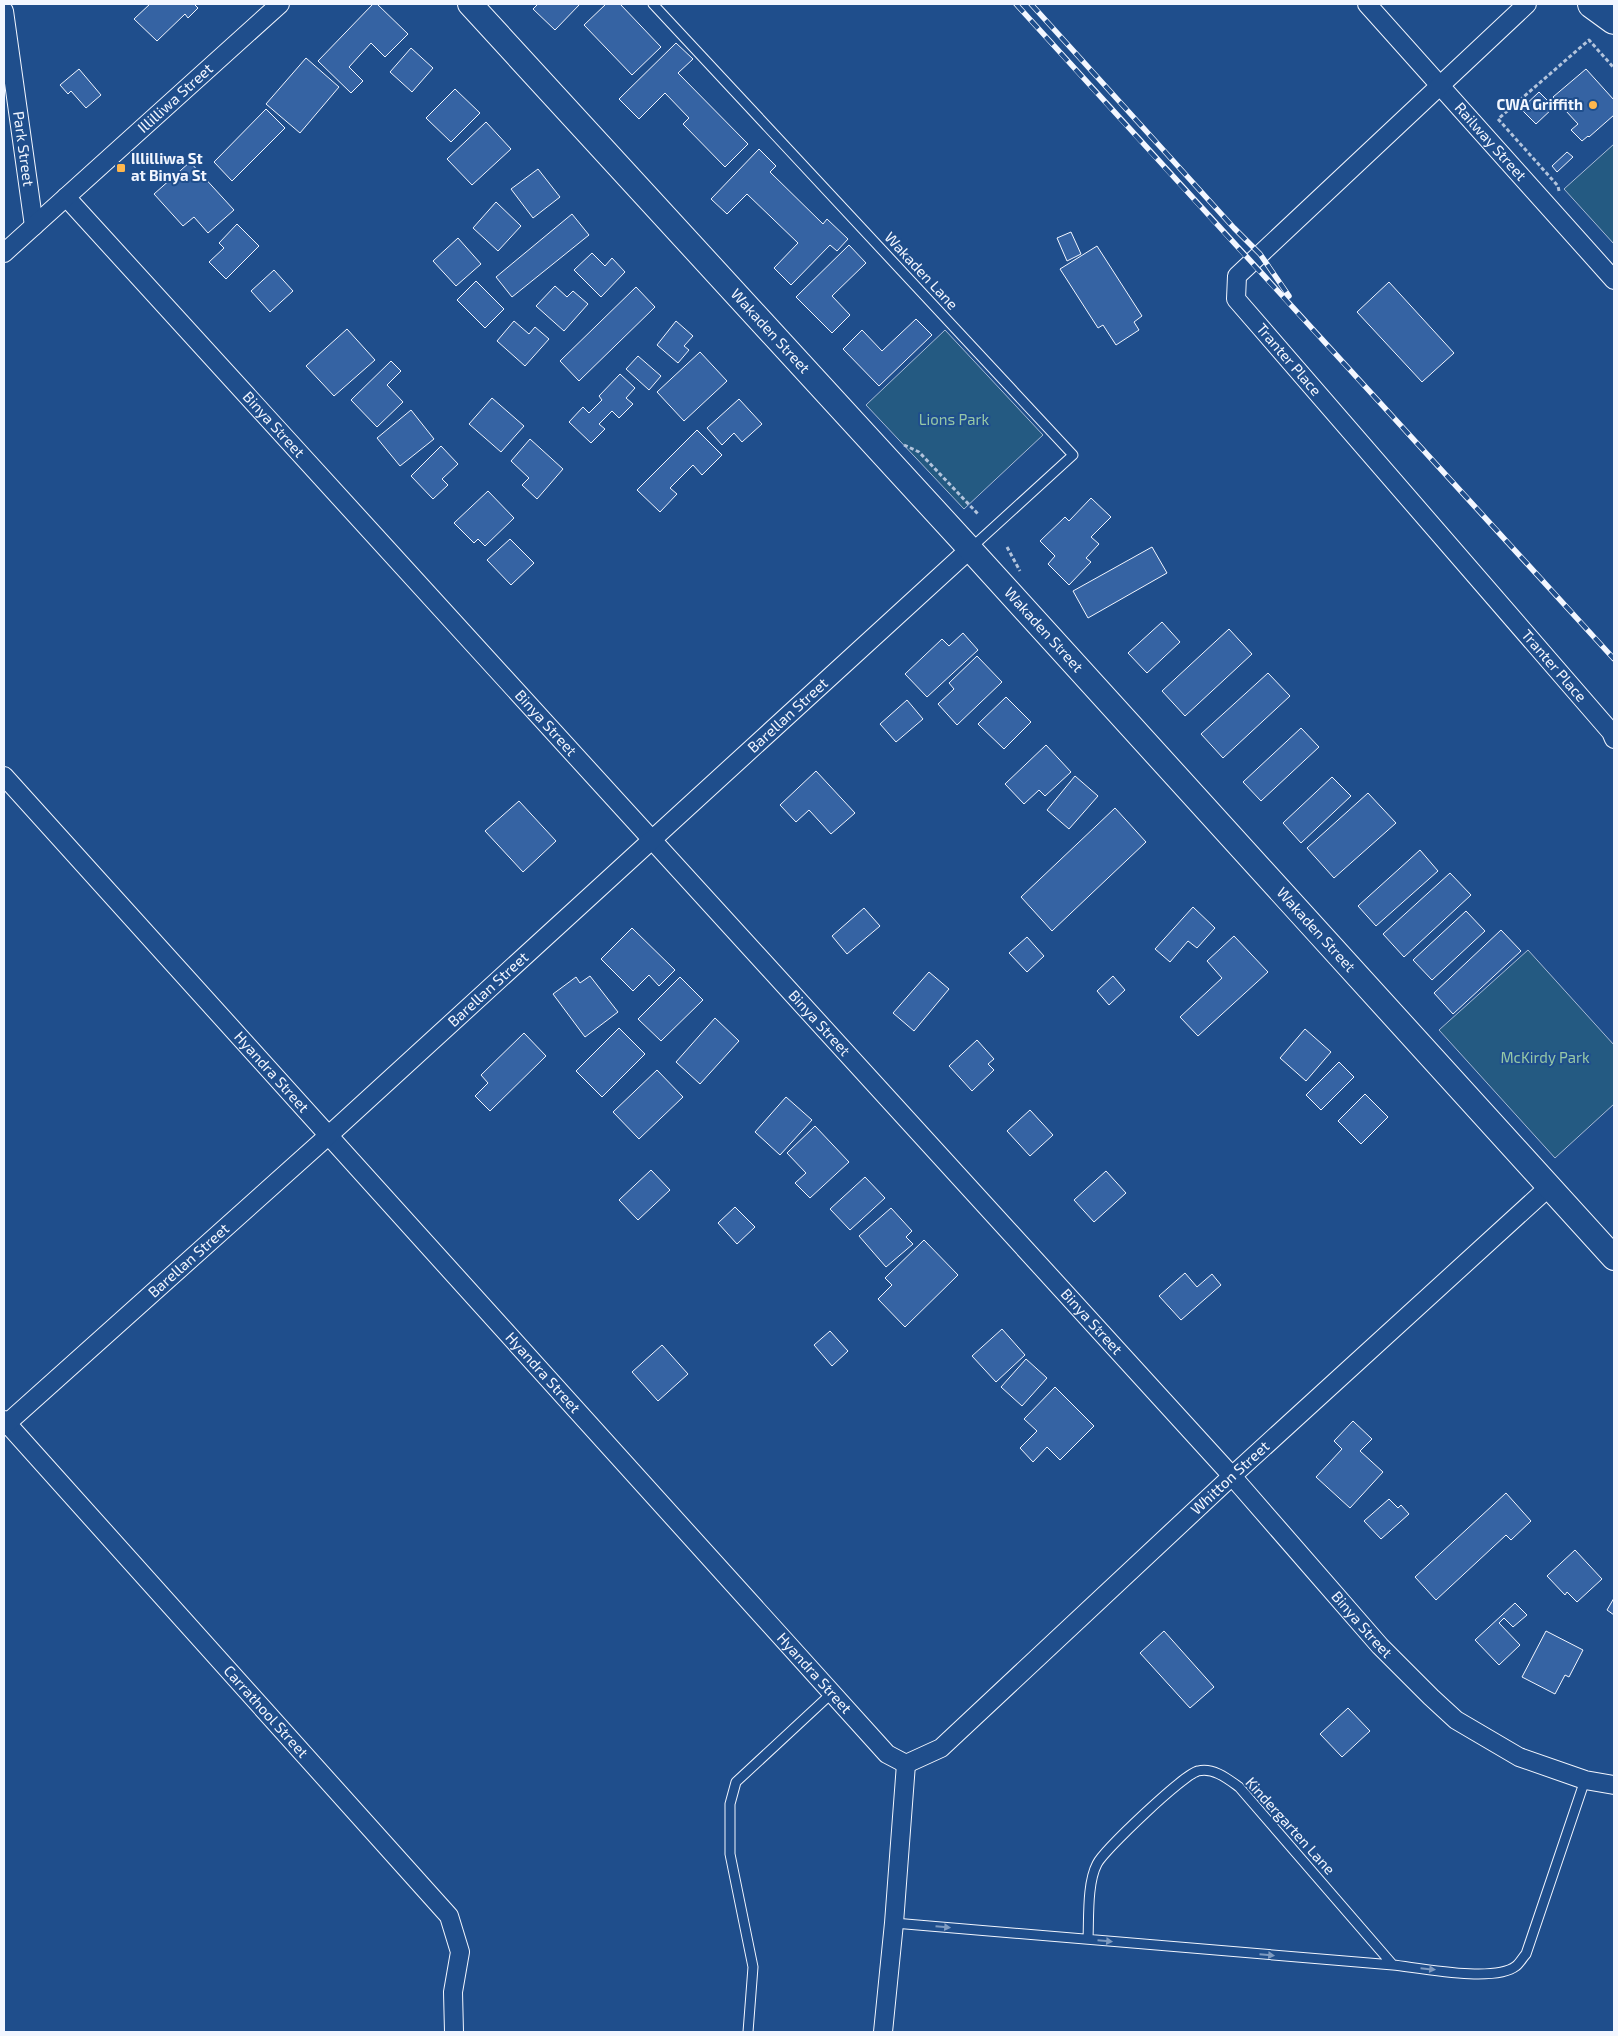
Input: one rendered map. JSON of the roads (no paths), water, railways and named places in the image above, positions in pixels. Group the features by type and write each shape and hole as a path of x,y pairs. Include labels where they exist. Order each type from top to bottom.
{"main road":[{"path":"1592,4 1614,20"}],"street":[{"name":"Illilliwa Street","path":"4,253 280,4"},
{"name":"Wakaden Street","path":"470,4 970,549 1614,1258"},
{"name":"Railway Street","path":"1367,4 1614,280"},
{"name":"Tranter Place","path":"1527,4 1237,276 1236,299 1611,732 1614,740"},
{"name":"Park Street","path":"4,12 34,226"},
{"name":"Binya Street","path":"66,197 650,840 1232,1476 1380,1646 1456,1720 1519,1757 1584,1780 1614,1785"},
{"name":"Barellan Street","path":"5,1423 330,1135 970,549"},
{"name":"Hyandra Street","path":"4,776 330,1135 832,1694 887,1754 906,1764"},
{"name":"Whitton Street","path":"906,1764 941,1748 1232,1476 1550,1186"},
{"name":"Carrathool Street","path":"5,1423 449,1916 460,1952 453,1992 454,2032"},
{"path":"882,2032 894,1923 906,1764"}],"lane":[{"name":"Wakaden Lane","path":"653,4 1073,455 970,549"},
{"path":"748,2032 753,1967 730,1854 730,1804 736,1782 832,1694"},
{"name":"Kindergarten Lane","path":"1088,1939 1092,1879 1097,1863 1109,1849 1177,1784 1198,1771 1219,1773 1240,1787 1393,1965"},
{"path":"894,1923 1393,1965 1473,1974 1499,1973 1516,1966 1526,1954 1584,1780"}],"railway":[{"path":"1016,4 1614,659"},
{"path":"1031,4 1234,228 1260,254 1289,296"}],"place":[{"name":"CWA Griffith","path":"1593,105"},
{"name":"Illilliwa St at Binya St","path":"121,168"}],"park label":[{"name":"Lions Park","path":"954,420"},
{"name":"McKirdy Park","path":"1545,1058"}]}
